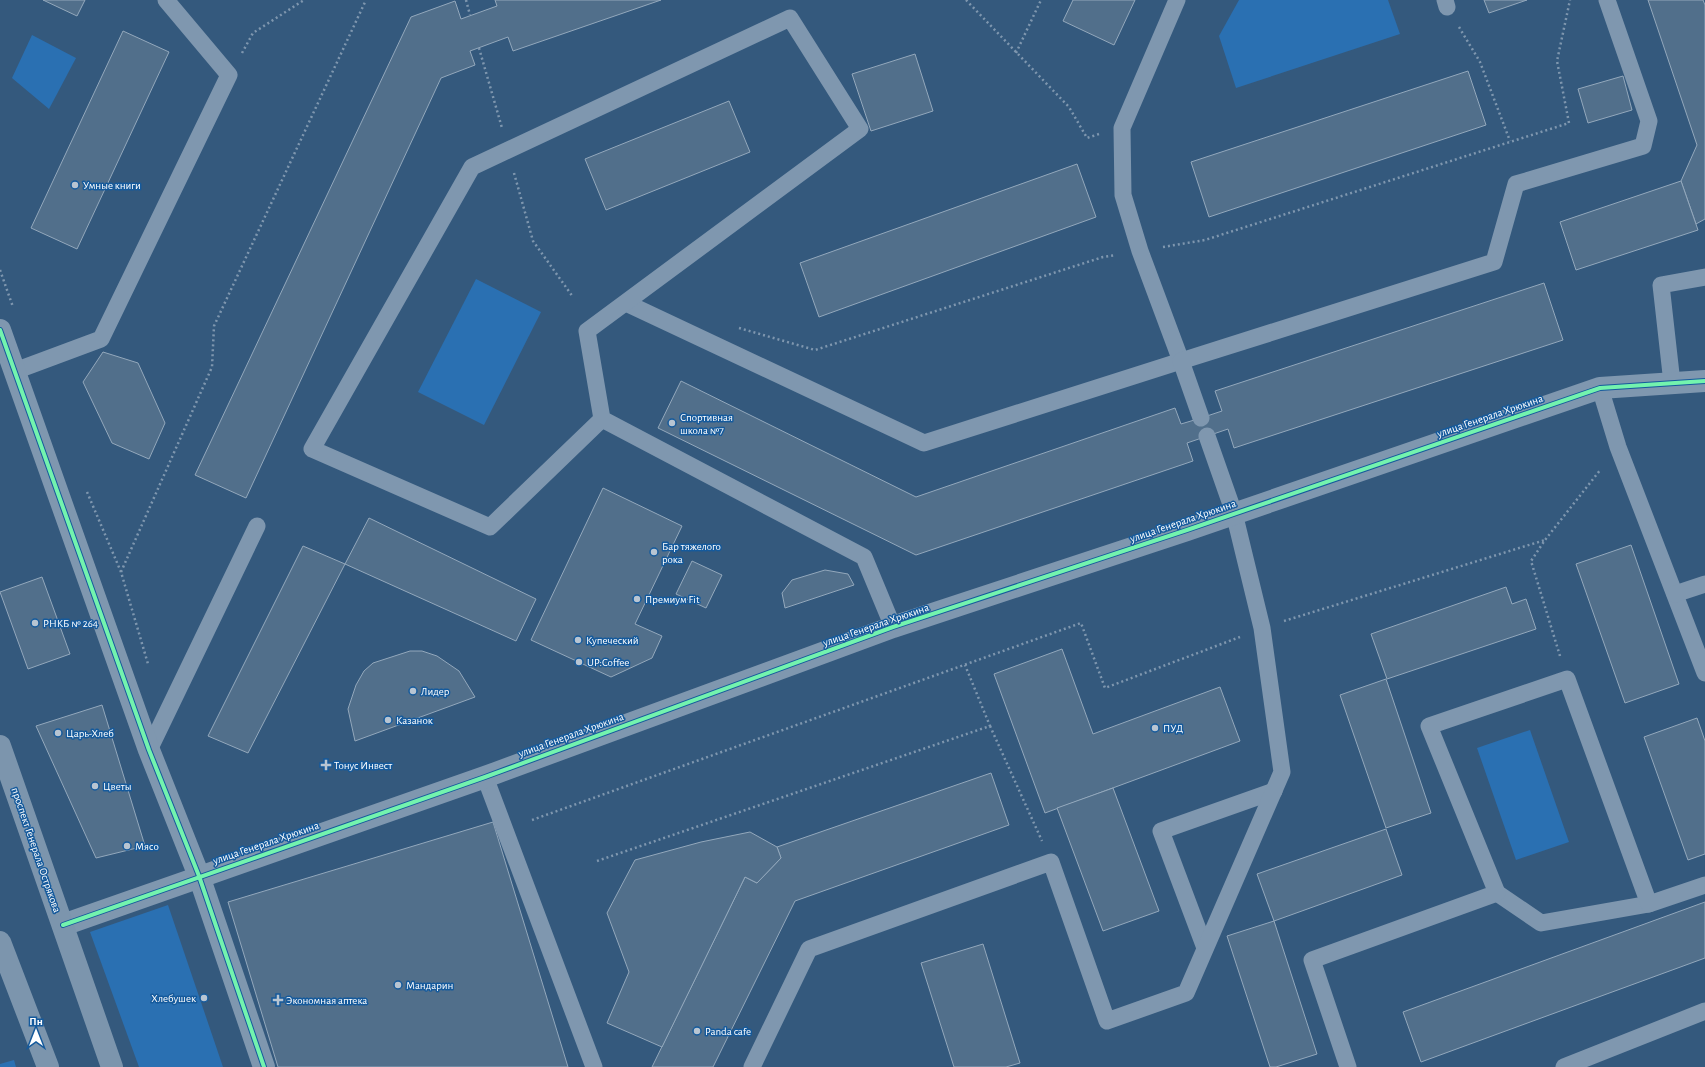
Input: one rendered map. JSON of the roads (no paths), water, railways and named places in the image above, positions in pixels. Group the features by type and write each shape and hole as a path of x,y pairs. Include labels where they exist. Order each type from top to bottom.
{"main road":[{"name":"проспект Генерала Острякова","path":"0,746 112,1067"},
{"path":"0,942 48,1067"}],"street":[{"path":"0,330 149,750 200,876 264,1067"},
{"name":"улица Генерала Хрюкина","path":"63,925 485,777 893,627 1234,513 1600,388 1705,381"}],"lane":[{"path":"14,371 101,339 229,75 166,0"},
{"path":"1177,0 1122,128 1123,196 1140,251 1201,418"},
{"path":"626,303 924,443 1494,262 1516,184 1643,146 1649,121 1607,0"},
{"path":"790,18 860,129 587,331 602,419 490,528 312,449 472,167 790,18"},
{"path":"1672,383 1661,285 1705,277"},
{"path":"1600,388 1618,446 1705,673"},
{"path":"602,419 864,557 893,627"},
{"path":"752,1067 809,949 1051,862 1107,1021 1186,993 1282,772 1262,628 1234,513 1207,436"},
{"path":"149,750 257,526"},
{"path":"1675,594 1705,584"},
{"path":"1649,904 1567,679 1429,726 1497,893 1541,923 1649,904 1705,885"},
{"path":"485,777 594,1067"},
{"path":"1205,948 1160,831 1274,792"},
{"path":"1348,1067 1312,960 1497,893"},
{"path":"1564,1067 1705,1011"}],"place":[{"name":"Умные книги","path":"75,185"},
{"name":"Спортивная школа №7","path":"672,423"},
{"name":"Бар тяжелого рока","path":"654,552"},
{"name":"Премиум Fit","path":"637,599"},
{"name":"РНКБ № 264","path":"35,623"},
{"name":"Купеческий","path":"578,640"},
{"name":"UP:Coffee","path":"579,662"},
{"name":"Лидер","path":"413,691"},
{"name":"Казанок","path":"388,720"},
{"name":"ПУД","path":"1155,728"},
{"name":"Царь-Хлеб","path":"58,733"},
{"name":"Тонус Инвест","path":"326,765"},
{"name":"Цветы","path":"95,786"},
{"name":"Мясо","path":"127,846"},
{"name":"Мандарин","path":"398,985"},
{"name":"Хлебушек","path":"204,998"},
{"name":"Экономная аптека","path":"278,1000"},
{"name":"Panda cafe","path":"697,1031"}]}
